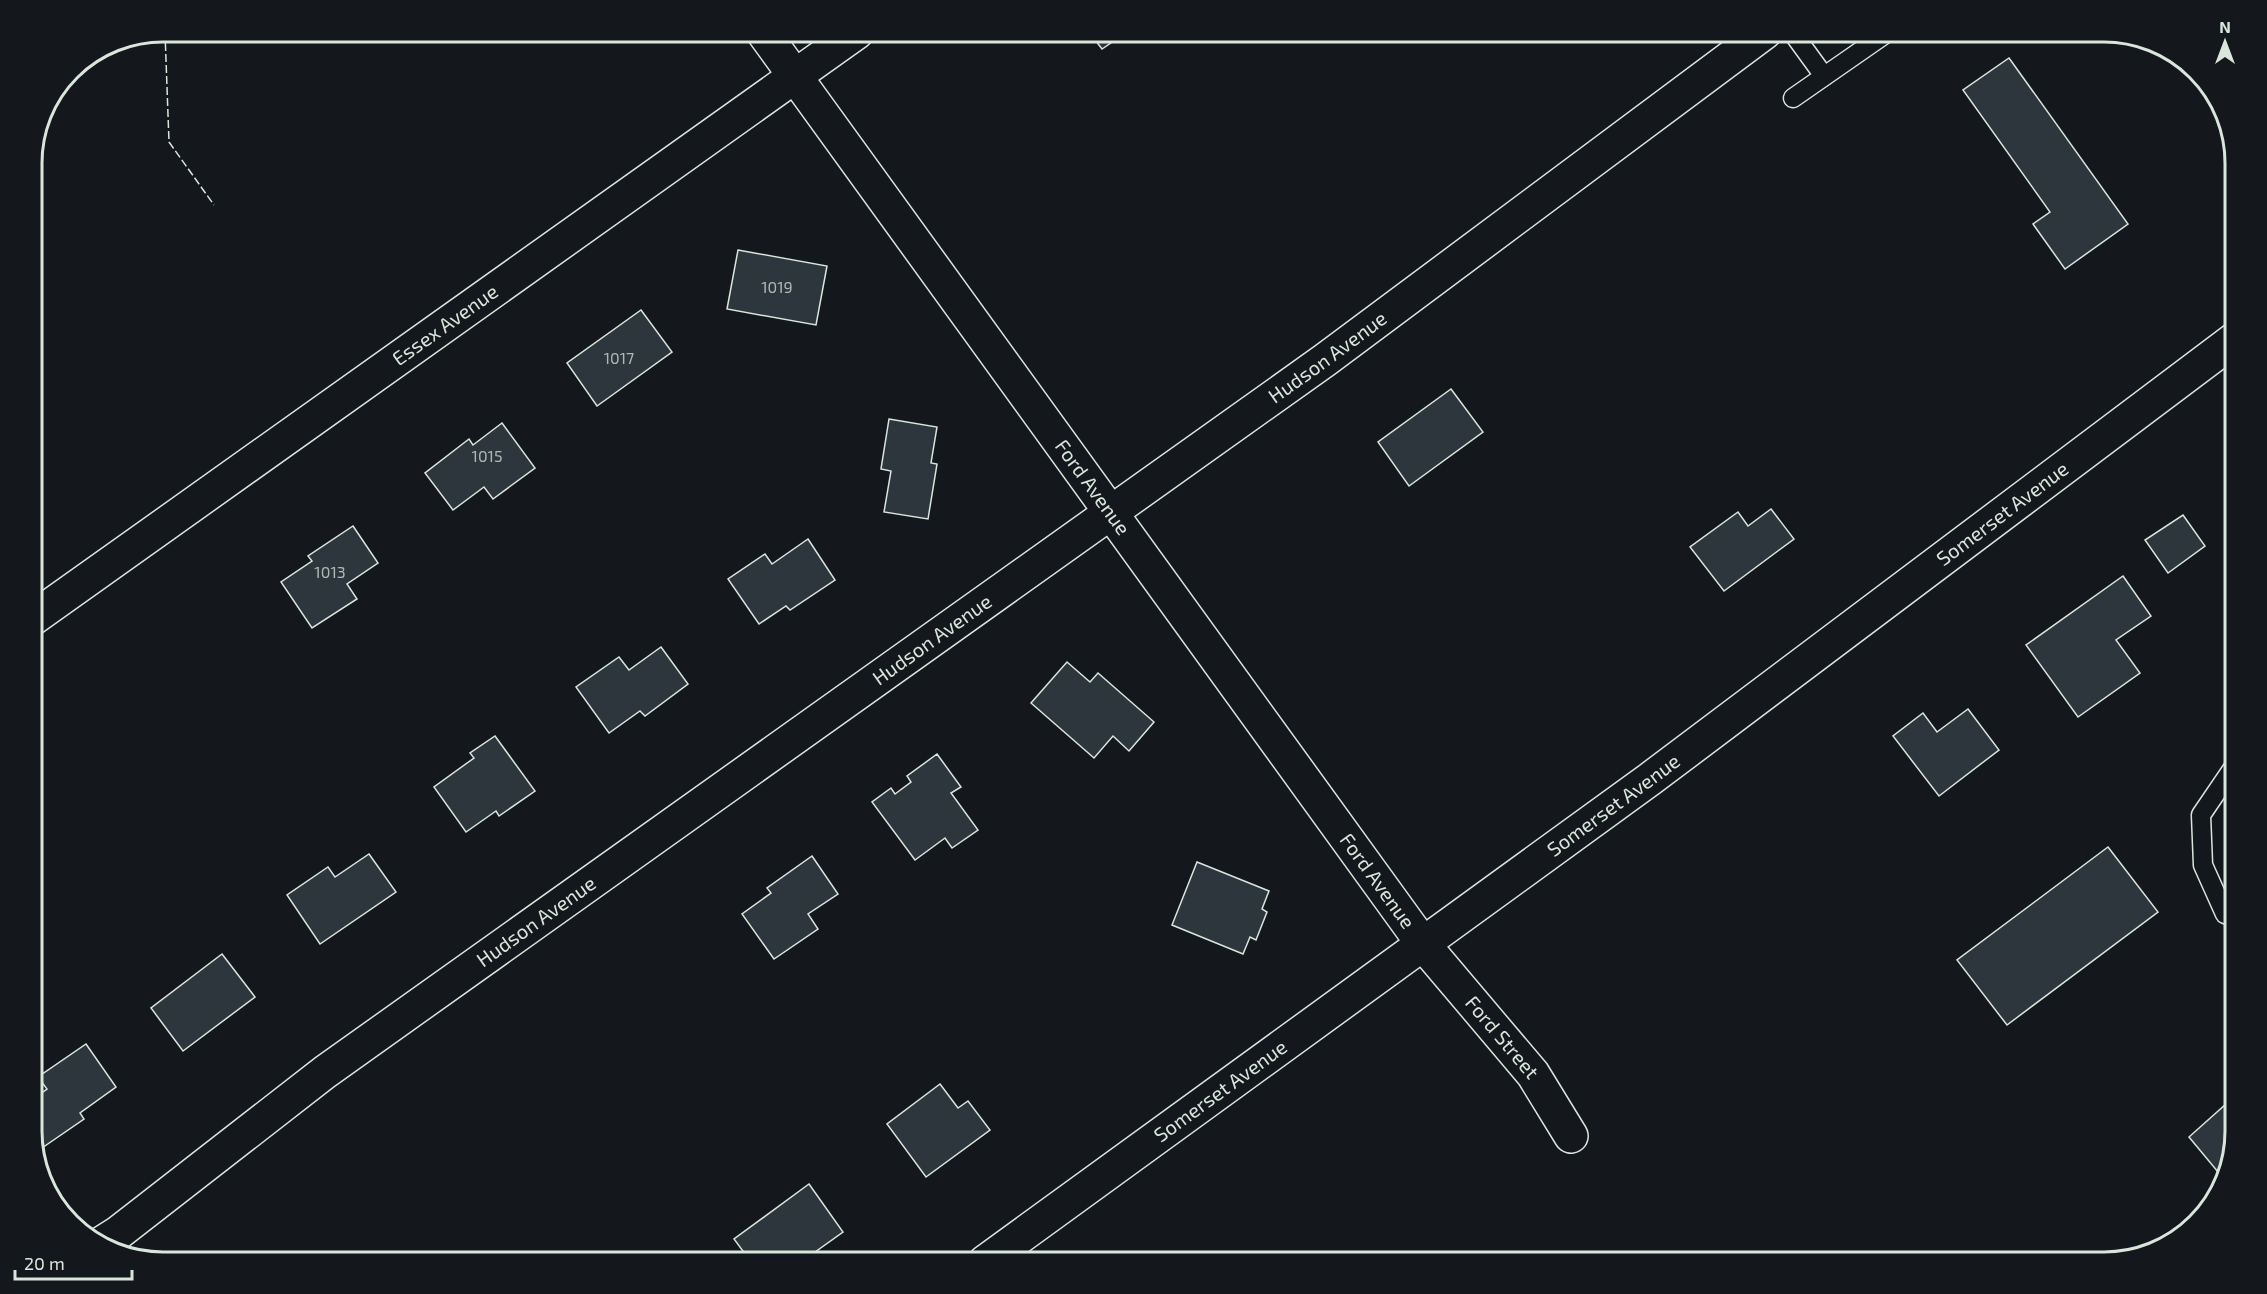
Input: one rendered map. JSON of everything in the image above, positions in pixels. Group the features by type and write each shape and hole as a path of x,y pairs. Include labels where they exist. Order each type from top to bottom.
{"street":[{"name":"Ford Avenue","path":"770,42 1423,944"},
{"name":"Essex Avenue","path":"42,612 843,42"},
{"name":"Hudson Avenue","path":"108,1239 326,1072 1335,353 1752,42"},
{"name":"Somerset Avenue","path":"1000,1252 1650,779 2225,347"},
{"name":"Ford Street","path":"1423,944 1533,1074 1571,1136"}],"lane":[{"path":"1799,42 1824,76"},
{"path":"1792,98 1873,42"},
{"path":"2225,780 2201,815 2203,865 2225,914"}],"building":[{"path":"1097,42 1112,42 1102,49"},
{"path":"2009,58 2128,224 2065,269 2033,224 2050,212 1963,90"},
{"path":"738,250 827,266 816,325 727,309"},
{"path":"641,310 672,352 597,406 567,363"},
{"path":"1451,389 1483,432 1409,486 1378,442"},
{"path":"889,419 937,427 931,463 937,464 928,519 884,512 891,471 881,469"},
{"path":"502,423 535,468 493,499 484,487 453,510 425,473 469,439 473,445"},
{"path":"1771,509 1794,539 1724,591 1690,547 1738,512 1748,526"},
{"path":"2183,515 2205,546 2168,573 2145,540"},
{"path":"353,526 378,563 347,584 357,599 312,628 281,582 312,561 308,556"},
{"path":"808,539 835,580 790,610 786,606 759,624 728,579 765,554 772,564"},
{"path":"2123,576 2151,616 2116,640 2140,673 2078,717 2026,645"},
{"path":"661,647 688,684 645,716 640,711 609,733 576,687 619,657 629,670"},
{"path":"1067,662 1090,682 1098,673 1154,722 1129,751 1113,736 1094,758 1031,703"},
{"path":"1968,709 1999,750 1939,796 1893,736 1923,713 1937,732"},
{"path":"495,736 535,791 499,816 496,811 466,832 434,787 474,758 470,753"},
{"path":"937,754 961,787 951,793 978,830 952,848 945,838 915,860 872,802 891,788 895,794 911,782 907,776"},
{"path":"2108,847 2158,912 2007,1025 1957,960"},
{"path":"369,854 396,892 320,944 287,895 328,867 335,877"},
{"path":"812,856 838,894 808,914 818,929 774,959 742,914 771,893 767,888"},
{"path":"1197,862 1269,891 1262,909 1267,912 1256,940 1250,937 1243,954 1172,925"},
{"path":"222,954 255,997 183,1051 151,1008"},
{"path":"86,1044 116,1087 80,1113 84,1119 43,1147 42,1093 47,1089 42,1082 42,1074"},
{"path":"940,1084 958,1108 968,1101 990,1130 926,1177 887,1124"},
{"path":"2225,1105 2224,1147 2218,1172 2189,1137"},
{"path":"809,1184 843,1232 815,1252 744,1252 734,1239"}],"fence":[{"path":"165,42 169,142 214,205"}]}
